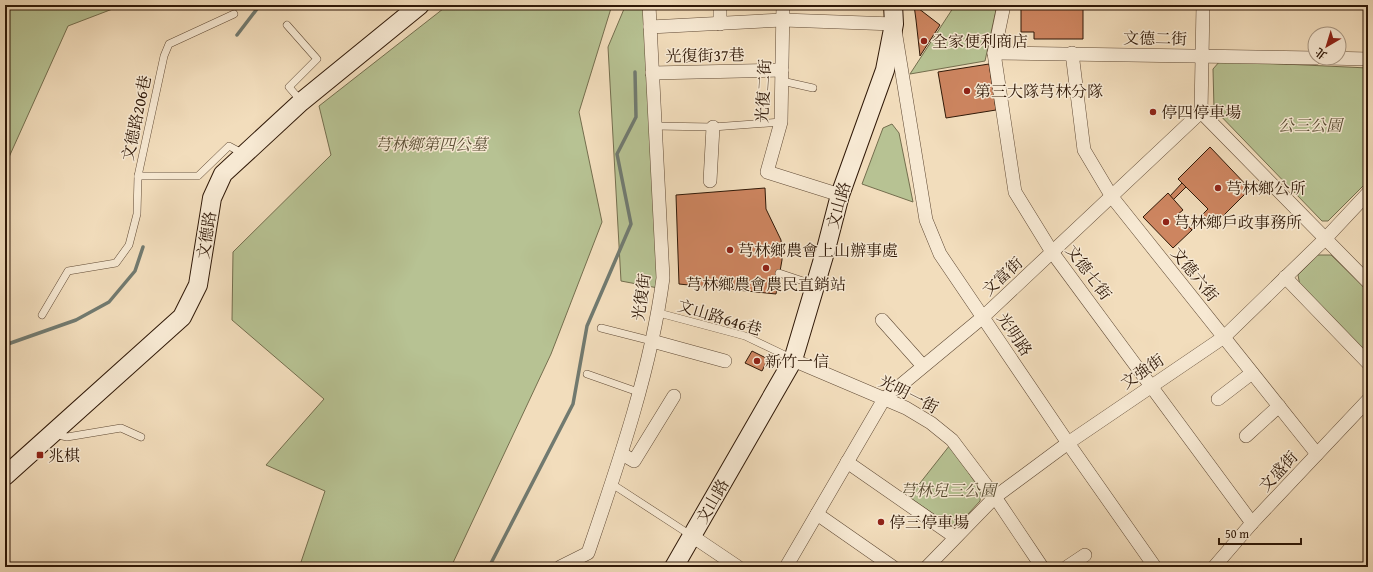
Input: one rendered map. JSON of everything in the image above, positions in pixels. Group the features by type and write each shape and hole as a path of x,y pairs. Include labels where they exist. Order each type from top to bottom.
{"main road":[{"name":"文德路","path":"5,476 182,317 198,285 212,198 223,174 301,102 420,5"},
{"name":"文山路","path":"674,567 793,360 840,194 885,70 894,24 893,5"}],"street":[{"name":"光復街","path":"560,567 588,553 622,454 659,313 663,278 649,5"},
{"path":"720,5 720,24"},
{"name":"光復二街","path":"783,5 781,122 767,172 840,194"},
{"name":"文德七街","path":"1004,5 994,53 1015,192 1052,252 1152,385 1252,523"},
{"path":"1203,5 1201,112 1368,282"},
{"path":"650,27 783,20 894,24"},
{"name":"光明路","path":"894,24 926,220 940,254 1155,567"},
{"name":"文德二街","path":"994,53 1307,58"},
{"name":"文德六街","path":"1072,53 1084,150 1112,197 1317,454"},
{"path":"1347,58 1368,59"},
{"name":"光復街37巷","path":"652,73 782,75"},
{"name":"文富街","path":"786,567 884,399 983,317 1201,112"},
{"path":"710,181 713,127"},
{"name":"文強街","path":"930,566 955,536 995,497 1068,442 1224,337 1284,277 1325,239 1368,194"},
{"path":"1284,277 1368,363"},
{"path":"882,320 923,366"},
{"path":"652,341 725,360"},
{"name":"光明一街","path":"793,360 906,408 931,423 952,440 995,497 1042,567"},
{"path":"1218,399 1252,373"},
{"path":"622,454 634,460 674,396"},
{"name":"文盛街","path":"1214,567 1252,523 1368,400"},
{"path":"1246,436 1279,406"},
{"path":"847,462 955,536"},
{"path":"817,514 893,567"},
{"path":"692,536 738,567"},
{"path":"1067,567 1085,555"}],"lane":[{"name":"文德路206巷","path":"234,14 169,44 164,56 138,176 198,176 229,146 244,154"},
{"path":"287,25 316,59 289,87 301,102"},
{"path":"782,75 813,88"},
{"path":"655,126 713,127 781,122"},
{"path":"42,315 68,271 116,263 129,245 138,214 138,176"},
{"path":"779,273 815,285"},
{"name":"文山路646巷","path":"659,313 745,336 793,360"},
{"path":"601,328 652,341"},
{"path":"587,374 638,392"},
{"path":"53,433 67,437 121,428 141,437"},
{"path":"612,484 692,536"}],"green space":[{"path":"5,5 123,5 68,26 5,166"},
{"name":"芎林鄉第四公墓","path":"448,5 612,5 579,112 602,222 551,354 451,567 287,567 300,565 325,491 266,465 324,399 232,320 233,252 331,155 319,106"},
{"path":"630,5 647,5 658,288 621,281 608,47 624,9"},
{"path":"955,5 997,5 985,61 910,74"},
{"name":"公三公園","path":"1220,61 1368,68 1368,181 1328,221 1322,221 1214,109 1213,69"},
{"path":"892,124 899,133 913,202 862,184 883,128"},
{"path":"1318,255 1331,255 1368,291 1368,357 1300,286 1298,275"},
{"name":"芎林兒三公園","path":"950,445 981,491 980,501 958,525 948,524 909,497"}],"building":[{"name":"全家便利商店","path":"914,5 940,25 920,56 916,20"},
{"path":"1021,5 1083,5 1083,39 1034,39 1034,32 1021,32"},
{"name":"第三大隊芎林分隊","path":"989,64 996,110 946,118 938,72"},
{"name":"芎林鄉公所","path":"1210,147 1250,189 1212,227 1201,216 1208,209 1178,179"},
{"path":"1182,183 1186,187 1173,200 1170,196"},
{"name":"芎林鄉農會上山辦事處","path":"765,188 766,209 781,240 782,260 776,294 679,284 676,195"},
{"name":"芎林鄉戶政事務所","path":"1168,193 1183,210 1177,215 1192,230 1173,248 1143,217"},
{"path":"1201,216 1204,219 1192,230 1189,227"},
{"name":"新竹一信","path":"752,351 768,359 762,371 745,363"}],"waterway":[{"path":"237,35 260,5"},
{"path":"489,567 573,404 587,326 631,224 617,154 636,117 635,72"},
{"path":"5,345 76,320 109,302 135,271 143,247"}],"place":[{"name":"全家便利商店","path":"924,41"},
{"name":"第三大隊芎林分隊","path":"967,91"},
{"name":"停四停車場","path":"1153,112"},
{"name":"芎林鄉公所","path":"1218,188"},
{"name":"芎林鄉戶政事務所","path":"1166,222"},
{"name":"芎林鄉農會上山辦事處","path":"730,250"},
{"name":"芎林鄉農會農民直銷站","path":"766,268"},
{"name":"新竹一信","path":"757,361"},
{"name":"兆棋","path":"40,455"},
{"name":"停三停車場","path":"881,522"}]}
